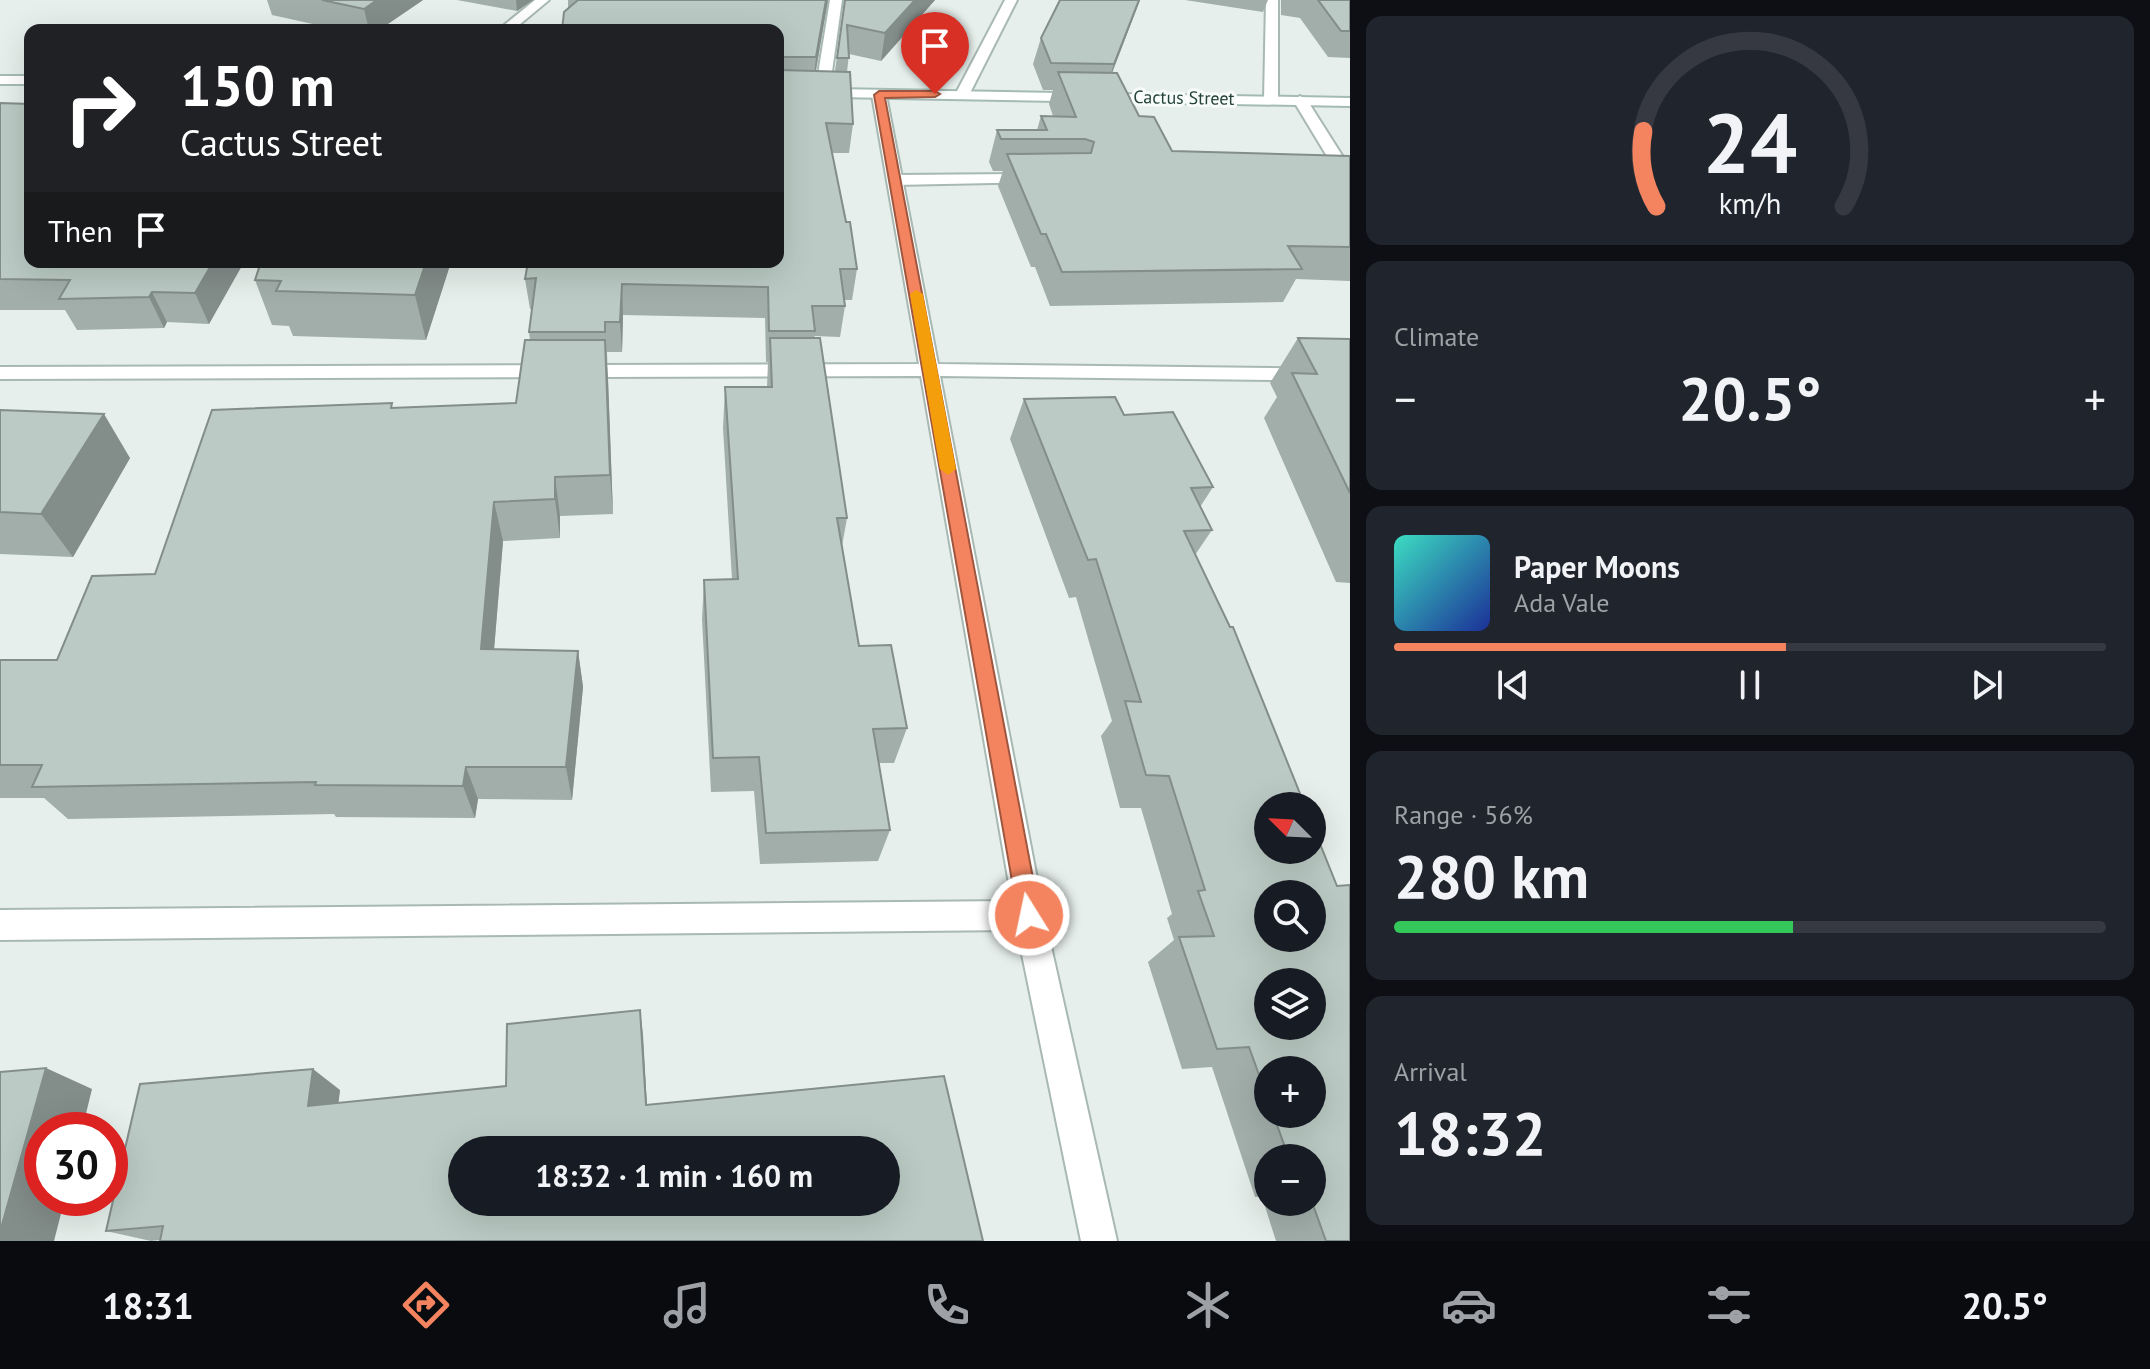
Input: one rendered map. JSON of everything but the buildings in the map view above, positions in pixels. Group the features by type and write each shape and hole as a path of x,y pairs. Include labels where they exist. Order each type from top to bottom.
{"street":[{"path":"513,24 543,0"},
{"path":"822,93 836,0"},
{"path":"963,93 1011,0"},
{"path":"1271,100 1272,0"},
{"path":"0,80 24,80"},
{"name":"Cactus Street","path":"784,92 1350,102"},
{"path":"879,95 1029,915 1099,1241"},
{"path":"1300,100 1350,181"},
{"path":"895,180 1045,179"},
{"path":"0,373 931,370 1350,375"},
{"path":"0,925 1029,915"}],"slow traffic":[{"path":"916,294 948,469"}],"route":[{"path":"935,94 879,95 1029,915"}]}
